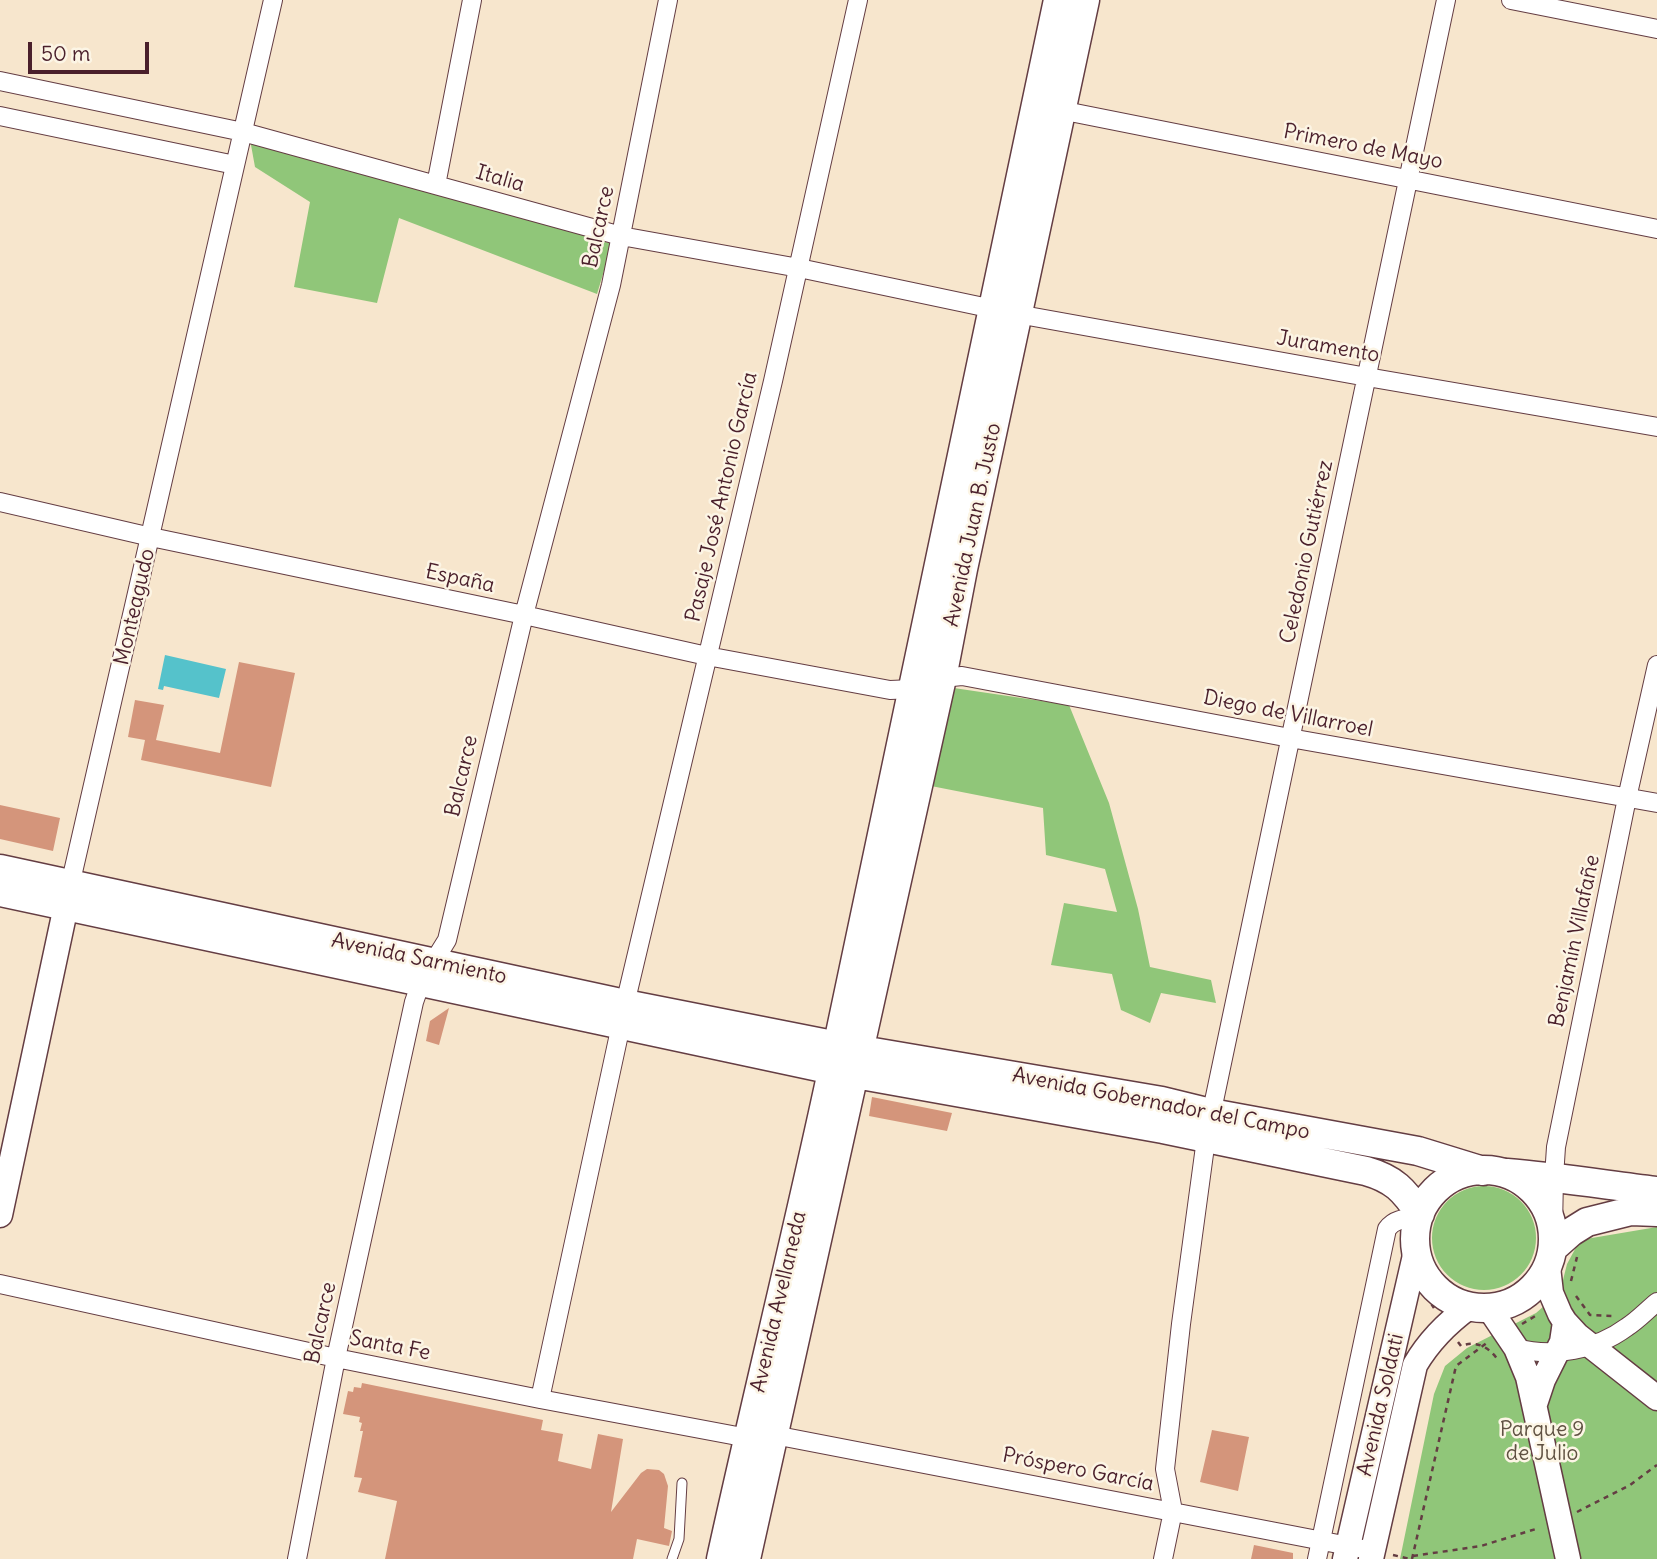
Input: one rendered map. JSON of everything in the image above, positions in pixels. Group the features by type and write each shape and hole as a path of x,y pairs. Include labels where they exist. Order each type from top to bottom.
{"main road":[{"name":"Avenida Juan B. Justo","path":"846,1060 942,678 1058,0"},
{"name":"Avenida Juan B. Justo","path":"846,1060 913,689 944,545 1060,110 1084,0"},
{"name":"Avenida Sarmiento","path":"0,869 68,895 846,1060"},
{"name":"Avenida Sarmiento","path":"0,892 68,895"},
{"name":"Avenida Gobernador del Campo","path":"846,1060 1162,1101 1209,1126 1390,1179 1402,1190 1419,1216"},
{"name":"Avenida Avellaneda","path":"721,1559 761,1436 846,1060"},
{"name":"Avenida Gobernador del Campo","path":"1209,1126 1418,1151 1492,1172 1657,1191"},
{"path":"1492,1172 1519,1180 1535,1193 1546,1209 1551,1248 1538,1283 1524,1296 1507,1305 1479,1308 1450,1300 1434,1287 1422,1270 1416,1251 1415,1234 1419,1216 1430,1197 1444,1183 1463,1174 1492,1172"},
{"path":"1551,1248 1587,1222 1631,1211 1657,1212"},
{"name":"Avenida Avellaneda","path":"746,1559 761,1436"}],"street":[{"name":"Monteagudo","path":"0,1215 68,895 273,0"},
{"path":"436,185 472,0"},
{"name":"Balcarce","path":"297,1559 336,1358 414,1002 447,940 524,615 611,285 668,0"},
{"name":"Pasaje José Antonio García","path":"540,1399 623,1014 799,268 858,0"},
{"name":"Celedonio Gutiérrez","path":"1173,1511 1165,1469 1181,1324 1209,1126 1446,0"},
{"path":"1511,0 1657,29"},
{"name":"Italia","path":"0,81 243,132 621,236 799,268 1004,312"},
{"name":"Primero de Mayo","path":"1060,110 1657,229"},
{"path":"0,116 235,165"},
{"name":"Juramento","path":"1004,312 1657,427"},
{"name":"España","path":"0,502 707,656 890,690 913,689"},
{"name":"Benjamín Villafañe","path":"1551,1248 1556,1147 1657,665"},
{"name":"Diego de Villarroel","path":"913,689 942,678 962,676 1657,803"},
{"path":"1317,1559 1387,1229 1393,1222 1419,1216"},
{"path":"1551,1248 1551,1293 1565,1307 1577,1335 1657,1398"},
{"name":"Avenida Soldati","path":"1347,1553 1416,1251"},
{"name":"Santa Fe","path":"0,1283 336,1358 540,1399 761,1436"},
{"path":"1511,1340 1542,1353 1591,1345 1627,1328 1657,1302"},
{"path":"1535,1404 1543,1380 1562,1342 1565,1307"},
{"path":"1479,1308 1511,1340 1528,1377 1568,1559"},
{"name":"Avenida Soldati","path":"1372,1555 1415,1364 1433,1338 1479,1308"},
{"name":"Próspero García","path":"761,1436 1173,1511 1321,1541 1347,1553 1372,1555"},
{"path":"1163,1559 1173,1511"}],"lane":[{"path":"672,1559 678,1539 682,1483"}],"path":[{"path":"1412,1559 1456,1366 1482,1345 1511,1340 1565,1307 1576,1258 1584,1249"},
{"path":"1565,1307 1590,1315 1615,1316"}],"green space":[{"path":"249,134 612,244 597,294 399,218 377,303 294,287 310,202 255,167"},
{"path":"947,687 1069,705 1109,803 1138,909 1150,967 1211,980 1216,1003 1161,993 1150,1023 1121,1010 1112,974 1051,965 1064,903 1117,912 1105,869 1046,855 1043,808 926,785"},
{"path":"1484,1186 1504,1190 1521,1201 1532,1218 1536,1238 1532,1258 1521,1275 1504,1286 1484,1290 1464,1286 1447,1275 1436,1258 1432,1238 1436,1218 1447,1201 1464,1190"},
{"name":"Parque 9 de Julio","path":"1657,1227 1657,1559 1400,1559 1434,1394 1445,1366 1467,1348 1536,1313 1560,1292 1567,1264 1580,1240"}],"water":[{"path":"165,655 226,669 219,698 164,686 163,690 158,689"}],"building":[{"path":"239,662 295,673 271,787 141,760 145,740 128,737 135,700 164,705 156,740 220,753"},
{"path":"0,805 60,818 53,851 0,839"},
{"path":"449,1008 439,1045 426,1041 430,1021"},
{"path":"872,1097 952,1113 947,1131 869,1116"},
{"path":"362,1383 543,1420 541,1430 563,1434 558,1461 591,1469 598,1434 623,1439 611,1512 641,1473 647,1469 659,1470 664,1474 668,1486 664,1528 672,1531 669,1546 637,1539 633,1559 385,1559 397,1501 358,1492 362,1478 354,1477 363,1431 360,1431 362,1423 359,1422 360,1417 343,1414 348,1391 353,1392 354,1387 361,1388"},
{"path":"1212,1430 1249,1437 1238,1491 1200,1482"},
{"path":"1254,1545 1293,1553 1293,1559 1251,1559"}]}
